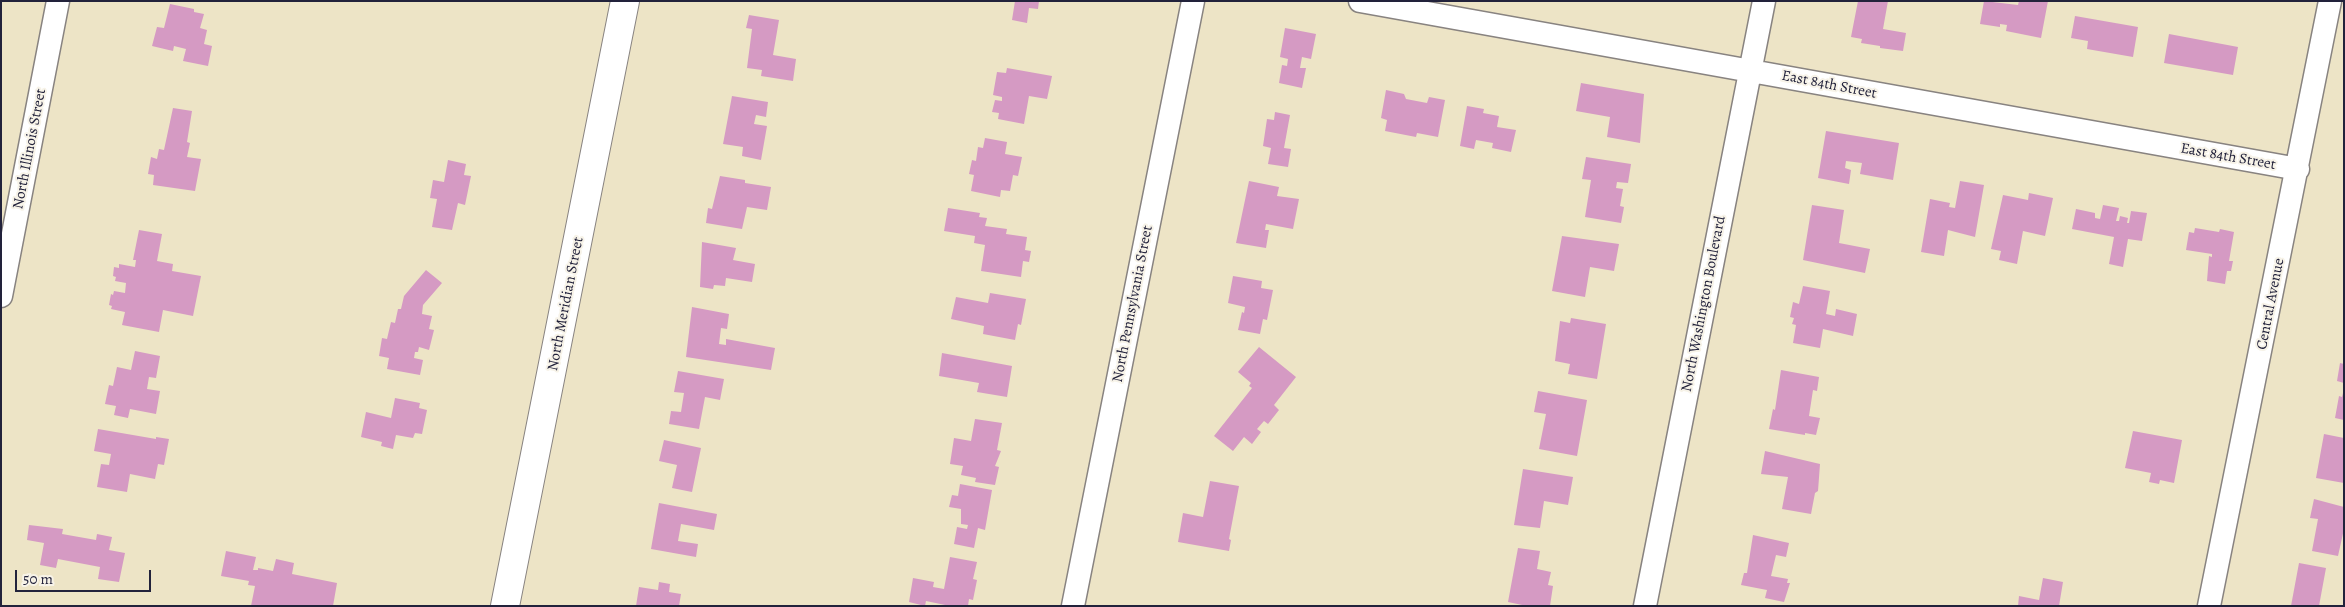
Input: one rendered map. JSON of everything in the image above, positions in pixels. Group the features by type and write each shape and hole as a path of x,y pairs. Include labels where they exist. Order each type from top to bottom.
{"main road":[{"name":"North Meridian Street","path":"505,606 625,1"}],"street":[{"name":"North Illinois Street","path":"1,296 58,1"},
{"name":"North Pennsylvania Street","path":"1073,606 1193,1"},
{"name":"East 84th Street","path":"1360,1 2298,170"},
{"name":"North Washington Boulevard","path":"1645,606 1764,1"},
{"name":"Central Avenue","path":"2210,606 2330,1"}],"building":[{"path":"1015,1 1039,1 1038,9 1029,8 1027,23 1012,20"},
{"path":"1858,1 1888,1 1883,29 1906,33 1903,51 1861,43 1862,39 1851,37"},
{"path":"1984,1 2018,5 2019,1 2048,1 2041,38 2006,31 2007,25 2000,24 2000,27 1980,24"},
{"path":"170,4 194,9 194,12 204,14 200,28 207,30 204,44 212,46 208,66 183,61 186,49 174,46 173,51 152,46 157,27 164,28"},
{"path":"749,15 779,20 773,55 796,59 793,81 761,76 762,70 747,68 752,29 746,28"},
{"path":"2075,16 2138,27 2133,57 2087,49 2088,41 2071,38"},
{"path":"1285,28 1316,34 1311,59 1302,57 1300,68 1306,68 1302,88 1279,83 1282,65 1287,66 1288,59 1280,57"},
{"path":"2169,34 2238,47 2233,75 2164,63"},
{"path":"1007,68 1052,76 1047,99 1029,96 1024,124 998,119 999,113 992,112 995,100 1002,101 1002,97 993,95 997,72 1006,73"},
{"path":"1581,83 1644,94 1640,143 1607,137 1610,117 1576,111"},
{"path":"1386,90 1404,94 1406,99 1427,103 1429,97 1445,100 1438,137 1417,133 1416,137 1385,131 1387,120 1381,118"},
{"path":"732,96 768,102 766,117 756,115 754,124 767,126 761,160 742,156 743,147 723,144"},
{"path":"1467,106 1484,109 1483,113 1499,116 1497,127 1516,130 1511,152 1492,148 1493,143 1476,140 1474,149 1460,146"},
{"path":"173,108 192,111 187,142 190,143 187,157 201,159 195,191 153,185 154,175 148,174 151,157 157,159 159,149 164,150"},
{"path":"1275,112 1290,115 1284,148 1291,149 1288,167 1268,164 1271,148 1263,146 1267,119 1274,120"},
{"path":"1826,131 1899,143 1893,180 1860,174 1862,163 1846,161 1845,168 1851,170 1849,184 1818,178"},
{"path":"985,138 1007,142 1005,154 1022,157 1018,176 1013,175 1010,191 1001,190 1000,197 971,191 974,175 969,174 972,160 976,161 978,147 983,148"},
{"path":"1586,157 1631,164 1628,183 1617,182 1616,188 1623,189 1620,206 1624,207 1621,223 1585,217 1591,180 1582,179"},
{"path":"448,160 466,164 464,175 471,176 465,205 458,203 452,230 432,227 437,199 430,198 433,180 444,182"},
{"path":"720,176 745,180 745,183 771,187 767,210 747,207 742,229 706,223 708,208 712,209"},
{"path":"1249,181 1279,187 1277,196 1299,199 1293,229 1266,224 1265,230 1269,230 1266,248 1236,243"},
{"path":"1960,181 1984,185 1975,237 1948,230 1944,256 1921,252 1930,199 1950,203 1949,207 1955,208"},
{"path":"2029,193 2053,198 2045,236 2023,231 2017,264 1999,260 2001,251 1991,249 2003,195 2028,200"},
{"path":"1812,205 1844,210 1839,243 1870,249 1865,273 1803,260"},
{"path":"2103,205 2119,208 2116,221 2119,221 2120,216 2128,218 2127,223 2129,223 2131,211 2147,213 2142,241 2128,239 2123,267 2109,264 2114,237 2072,229 2076,209 2095,213 2095,218 2100,219"},
{"path":"948,208 980,213 979,217 987,218 985,226 1007,229 1006,234 1027,237 1025,250 1031,251 1029,262 1023,261 1021,277 981,271 985,245 974,243 975,236 944,231"},
{"path":"2195,228 2219,232 2220,229 2234,232 2229,261 2233,261 2231,271 2227,271 2225,284 2207,281 2209,256 2212,257 2212,254 2186,250 2189,232 2194,233"},
{"path":"139,230 162,234 157,261 173,264 172,271 201,276 193,316 163,310 159,332 122,325 125,312 111,309 112,306 109,305 111,294 113,295 114,291 125,293 126,283 115,281 116,277 113,276 114,267 119,268 119,264 135,267 136,260 133,260"},
{"path":"1562,236 1619,244 1614,271 1590,267 1585,297 1552,291"},
{"path":"702,242 736,248 733,260 755,264 752,282 726,278 725,286 714,285 713,289 700,287"},
{"path":"426,270 442,283 423,305 422,314 432,316 429,329 434,330 429,350 419,347 418,352 415,352 414,358 423,360 420,375 387,369 389,358 379,356 382,338 387,339 391,322 395,323 398,309 401,309 404,296"},
{"path":"1233,276 1262,281 1261,288 1273,290 1267,320 1263,319 1260,334 1238,330 1245,307 1228,303"},
{"path":"1803,286 1830,291 1826,314 1835,316 1836,309 1857,314 1853,336 1823,329 1820,348 1793,343 1796,325 1792,324 1794,318 1790,317 1793,302 1799,304"},
{"path":"990,293 1026,299 1021,325 1018,324 1015,340 983,334 984,326 951,319 956,297 988,303"},
{"path":"692,307 729,314 727,329 721,328 719,344 726,345 726,339 775,348 771,370 686,357"},
{"path":"1571,318 1606,324 1597,379 1568,374 1570,364 1555,361 1560,321 1570,323"},
{"path":"1259,347 1296,377 1274,405 1279,410 1268,424 1264,421 1257,429 1261,432 1252,444 1244,437 1233,451 1214,436 1252,388 1249,386 1251,383 1238,372"},
{"path":"135,351 160,356 156,378 149,377 147,389 160,391 156,414 130,409 128,418 114,415 116,406 105,404 109,385 113,386 117,367 131,370"},
{"path":"942,353 1012,366 1007,397 977,392 979,383 939,376"},
{"path":"2340,363 2344,364 2344,383 2337,381"},
{"path":"1781,370 1819,377 1817,391 1813,390 1809,416 1820,418 1816,435 1769,429 1773,409 1775,410"},
{"path":"678,371 724,379 720,400 705,397 699,429 669,424 671,411 681,412 684,393 674,392"},
{"path":"1538,391 1587,400 1577,456 1539,449 1546,414 1534,412"},
{"path":"2343,393 2344,420 2335,418 2339,396 2342,397"},
{"path":"395,398 420,403 419,408 427,410 422,434 415,433 413,438 396,435 393,449 381,446 382,442 361,437 366,412 391,418"},
{"path":"975,419 1002,423 997,450 1001,451 995,466 999,467 995,485 975,482 976,478 961,475 963,466 950,464 954,438 971,441"},
{"path":"98,429 156,439 156,437 169,439 164,465 158,464 155,479 130,474 127,492 97,487 101,464 109,465 111,454 94,451"},
{"path":"2133,431 2182,440 2174,483 2160,480 2159,484 2149,482 2151,473 2125,468"},
{"path":"2324,434 2344,438 2344,483 2316,478"},
{"path":"664,440 701,448 692,492 672,488 677,465 659,461"},
{"path":"1765,451 1820,464 1818,491 1815,493 1811,514 1782,509 1788,477 1761,474"},
{"path":"1523,469 1573,477 1568,505 1544,501 1540,528 1514,525"},
{"path":"1210,481 1239,486 1229,539 1231,540 1229,551 1178,542 1183,513 1203,517"},
{"path":"960,484 992,490 985,530 978,528 974,548 954,544 957,527 967,529 968,525 961,524 961,509 949,507 952,495 958,496"},
{"path":"2314,499 2344,507 2344,529 2338,556 2312,551 2318,519 2310,518"},
{"path":"659,503 717,514 714,530 681,524 678,541 698,544 696,557 651,549"},
{"path":"29,525 63,529 62,534 96,540 97,534 112,537 109,550 125,553 119,582 98,579 100,567 58,559 56,568 40,565 44,543 27,540"},
{"path":"1753,535 1789,543 1786,557 1776,555 1771,576 1788,579 1787,583 1790,583 1784,602 1765,598 1767,590 1741,585 1744,573 1747,573"},
{"path":"1518,548 1540,551 1537,569 1551,572 1548,585 1553,586 1550,606 1527,606 1508,602"},
{"path":"226,551 256,557 253,570 258,570 258,568 273,571 276,559 294,563 292,574 337,583 333,606 251,606 255,586 248,585 249,581 221,576"},
{"path":"950,557 977,562 973,579 977,580 973,600 969,599 968,606 950,606 926,601 925,606 909,602 913,578 934,582 933,587 944,589"},
{"path":"2299,563 2326,568 2319,606 2291,606"},
{"path":"2043,578 2063,582 2059,606 2018,606 2019,596 2039,600"},
{"path":"659,582 670,584 669,592 681,594 679,606 636,606 639,587 658,590"}]}
